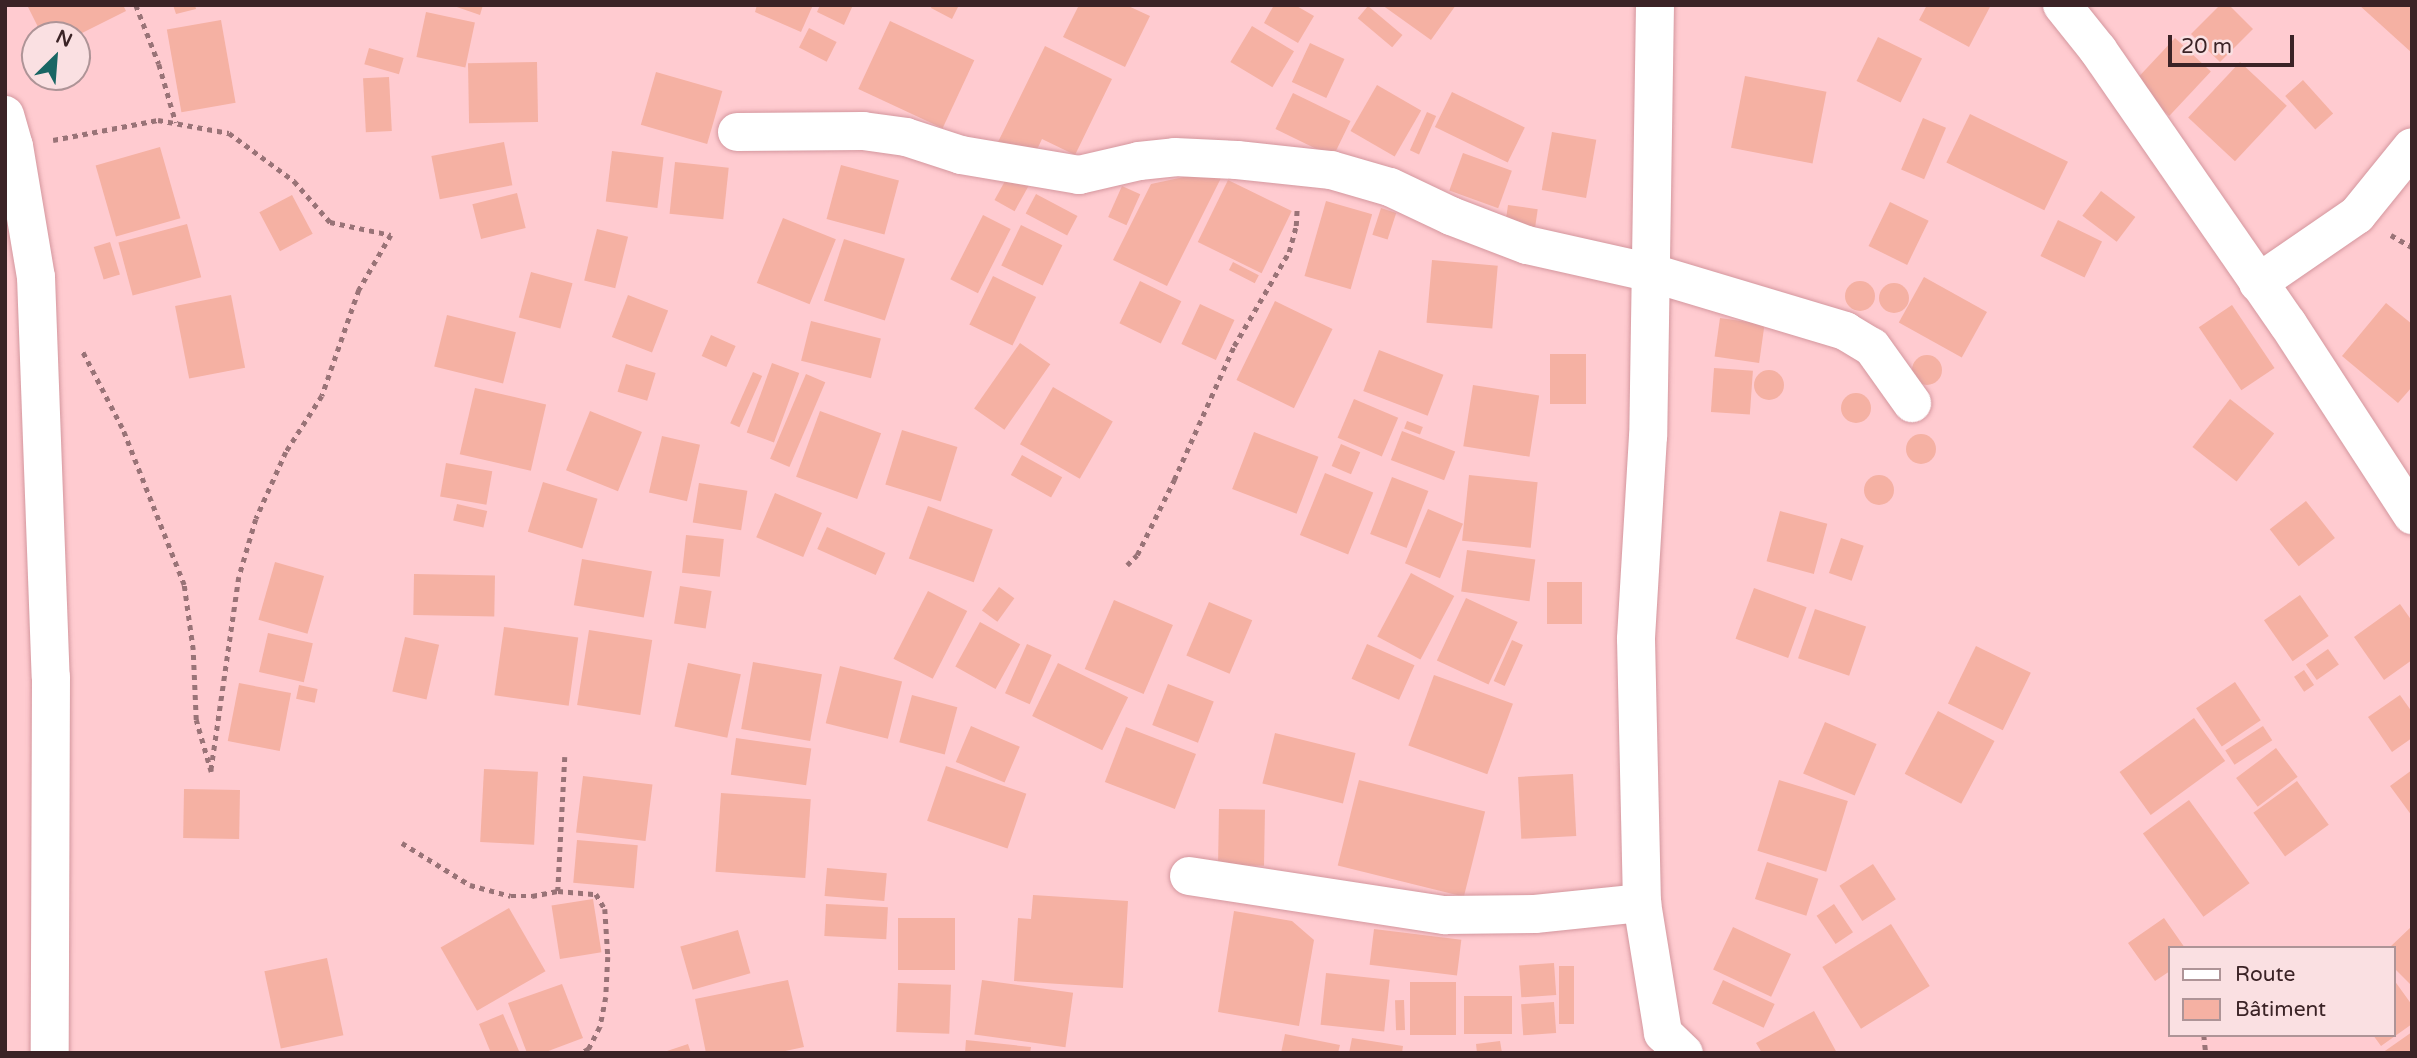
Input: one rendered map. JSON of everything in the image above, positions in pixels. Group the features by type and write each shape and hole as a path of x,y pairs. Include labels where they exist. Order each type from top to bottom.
{"street":[{"path":"1655,5 1653,273 1648,436 1636,639 1642,903 1668,1046"},
{"path":"2062,5 2098,50 2288,324 2412,514"},
{"path":"5,184 10,130"},
{"path":"10,130 36,277 51,677 50,1053"},
{"path":"737,132 863,131 906,137 961,155 1079,175 1175,157 1331,170 1391,187 1451,216 1527,245 1653,273 1845,331 1872,347 1912,403"},
{"path":"2258,284 2357,215 2412,147"},
{"path":"1189,876 1445,915 1535,914 1642,903"}],"path":[{"path":"136,5 159,64 176,123"},
{"path":"10,130 158,120 229,133 294,181 330,222 391,235 359,290 322,396 286,452 256,519 239,577 211,772 196,720 193,650 184,585 122,428 77,343"},
{"path":"1127,565 1137,555 1174,480 1234,346 1289,252 1296,226 1300,167"},
{"path":"558,891 565,757"},
{"path":"402,843 470,885 511,896 532,896 558,891 596,894 605,909 606,997 600,1027 589,1049 582,1053"}],"building":[{"path":"27,5 123,5 126,11 91,28 91,21 35,21"},
{"path":"173,5 195,5 196,9 176,14"},
{"path":"451,5 483,5 480,15"},
{"path":"757,5 813,5 801,32 755,12"},
{"path":"820,5 853,5 844,25 817,12"},
{"path":"932,5 959,5 952,19 931,8"},
{"path":"1079,5 1126,5 1150,16 1125,67 1063,37"},
{"path":"1274,5 1295,5 1314,16 1298,43 1264,23"},
{"path":"1382,5 1456,5 1431,40"},
{"path":"1927,5 1991,5 1969,47 1919,20"},
{"path":"2220,5 2229,5 2253,29 2220,62 2191,34"},
{"path":"2359,5 2412,5 2412,53"},
{"path":"1368,6 1402,35 1392,47 1358,18"},
{"path":"426,12 475,22 465,67 416,57"},
{"path":"221,20 236,103 181,112 167,30"},
{"path":"890,21 974,60 943,128 858,89"},
{"path":"1252,26 1294,51 1272,87 1230,62"},
{"path":"809,28 837,42 827,62 799,48"},
{"path":"1878,37 1922,58 1901,103 1857,81"},
{"path":"2175,38 2211,71 2169,116 2133,83"},
{"path":"1310,43 1344,59 1326,98 1292,82"},
{"path":"1045,46 1112,79 1075,155 1042,139 1033,158 998,142"},
{"path":"369,48 404,58 399,74 364,64"},
{"path":"537,62 538,122 469,123 468,63"},
{"path":"2240,62 2287,106 2235,161 2188,118"},
{"path":"656,72 722,91 707,144 641,125"},
{"path":"1745,76 1826,92 1813,163 1731,148"},
{"path":"389,77 392,131 366,132 363,78"},
{"path":"2303,80 2333,113 2315,130 2285,96"},
{"path":"1377,85 1421,110 1395,156 1350,131"},
{"path":"1452,92 1525,128 1508,163 1435,127"},
{"path":"1293,93 1351,121 1333,157 1275,129"},
{"path":"1427,112 1436,116 1419,154 1410,150"},
{"path":"1970,114 2068,162 2044,210 1946,163"},
{"path":"1923,118 1946,128 1924,179 1901,170"},
{"path":"1552,132 1596,140 1586,198 1542,190"},
{"path":"504,142 512,185 440,199 431,156"},
{"path":"160,147 180,218 116,237 96,165"},
{"path":"612,151 664,157 657,208 606,202"},
{"path":"1463,153 1512,171 1498,208 1449,191"},
{"path":"675,162 729,168 723,219 670,214"},
{"path":"841,165 899,181 884,235 827,219"},
{"path":"1226,168 1167,286 1113,260 1151,184"},
{"path":"1010,172 1030,183 1015,211 994,200"},
{"path":"1228,180 1292,211 1262,273 1198,242"},
{"path":"1122,186 1140,194 1126,225 1108,217"},
{"path":"2101,191 2135,217 2117,242 2082,216"},
{"path":"517,193 526,228 481,239 472,204"},
{"path":"1036,194 1077,216 1067,235 1026,213"},
{"path":"292,195 313,234 280,251 259,212"},
{"path":"1326,201 1372,214 1351,289 1305,276"},
{"path":"1890,202 1929,221 1907,265 1869,246"},
{"path":"1508,205 1538,209 1535,227 1505,223"},
{"path":"1381,208 1396,213 1388,240 1372,235"},
{"path":"983,215 1011,229 978,293 950,279"},
{"path":"783,218 836,239 810,304 757,283"},
{"path":"2058,220 2102,241 2085,277 2040,256"},
{"path":"187,224 201,277 133,296 118,242"},
{"path":"1021,225 1062,245 1043,286 1001,265"},
{"path":"597,229 628,237 615,288 584,280"},
{"path":"844,239 905,259 885,321 824,301"},
{"path":"110,242 120,275 104,279 94,247"},
{"path":"1432,260 1498,266 1492,329 1427,323"},
{"path":"1233,262 1259,275 1255,283 1229,270"},
{"path":"531,272 573,283 560,329 519,317"},
{"path":"993,276 1036,297 1012,346 969,325"},
{"path":"1924,277 1987,312 1962,357 1899,322"},
{"path":"1140,281 1181,301 1161,343 1119,323"},
{"path":"1860,281 1871,285 1875,296 1871,307 1860,311 1849,307 1845,296 1849,285"},
{"path":"1894,283 1905,287 1909,298 1905,309 1894,313 1883,309 1879,298 1883,287"},
{"path":"231,295 245,368 189,379 175,306"},
{"path":"628,295 668,310 652,352 612,337"},
{"path":"1275,301 1333,329 1294,408 1236,380"},
{"path":"2386,303 2412,324 2412,387 2398,403 2342,356"},
{"path":"1200,304 1234,320 1216,360 1181,344"},
{"path":"2232,305 2274,368 2241,390 2199,327"},
{"path":"447,315 516,332 503,384 434,366"},
{"path":"1720,318 1765,324 1759,363 1715,357"},
{"path":"811,321 881,338 871,378 801,361"},
{"path":"711,335 736,346 726,367 702,356"},
{"path":"1020,343 1050,364 1004,430 974,409"},
{"path":"1379,350 1443,375 1428,416 1363,391"},
{"path":"1550,354 1586,354 1586,404 1550,404"},
{"path":"1927,355 1938,359 1942,370 1938,381 1927,385 1916,381 1912,370 1916,359"},
{"path":"772,363 799,373 774,442 747,433"},
{"path":"626,364 656,373 647,401 618,392"},
{"path":"1714,368 1753,371 1750,415 1711,412"},
{"path":"1769,370 1780,374 1784,385 1780,396 1769,400 1758,396 1754,385 1758,374"},
{"path":"753,372 762,376 739,427 730,423"},
{"path":"806,374 825,382 789,467 770,459"},
{"path":"1473,385 1539,395 1529,457 1463,446"},
{"path":"1053,387 1113,421 1080,479 1020,444"},
{"path":"475,388 546,404 531,471 460,454"},
{"path":"1856,393 1867,397 1871,408 1867,419 1856,423 1845,419 1841,408 1845,397"},
{"path":"1354,399 1398,418 1382,456 1338,438"},
{"path":"2230,399 2274,433 2237,482 2192,447"},
{"path":"590,411 642,432 618,491 566,470"},
{"path":"820,411 881,433 857,499 796,477"},
{"path":"1407,421 1423,427 1420,435 1404,428"},
{"path":"902,430 957,447 941,501 885,485"},
{"path":"1402,431 1455,451 1444,480 1391,460"},
{"path":"1254,432 1318,457 1297,514 1232,489"},
{"path":"1921,434 1932,438 1936,449 1932,460 1921,464 1910,460 1906,449 1910,438"},
{"path":"662,436 700,445 687,501 649,493"},
{"path":"1341,444 1360,452 1351,474 1332,466"},
{"path":"1022,455 1062,477 1051,497 1011,475"},
{"path":"446,463 492,471 486,505 440,496"},
{"path":"1325,473 1373,492 1348,555 1300,535"},
{"path":"1469,475 1538,482 1531,548 1462,541"},
{"path":"1879,475 1890,479 1894,490 1890,501 1879,505 1868,501 1864,490 1868,479"},
{"path":"1392,477 1428,491 1407,548 1370,534"},
{"path":"543,482 598,499 582,548 528,532"},
{"path":"699,483 747,491 741,530 693,523"},
{"path":"775,493 822,513 803,557 756,537"},
{"path":"2306,501 2335,538 2299,566 2270,529"},
{"path":"457,504 487,511 483,528 453,521"},
{"path":"928,506 993,530 974,582 909,559"},
{"path":"1428,509 1463,524 1440,578 1405,563"},
{"path":"1780,511 1827,524 1814,574 1767,561"},
{"path":"827,527 885,553 876,575 817,549"},
{"path":"686,535 724,539 720,577 682,573"},
{"path":"1841,538 1864,546 1852,581 1829,573"},
{"path":"1467,550 1535,560 1529,601 1461,592"},
{"path":"582,559 652,571 644,618 574,605"},
{"path":"275,562 324,576 307,634 258,620"},
{"path":"1411,573 1454,596 1420,660 1377,637"},
{"path":"414,574 495,575 494,616 413,615"},
{"path":"1547,582 1582,582 1582,624 1547,624"},
{"path":"680,586 712,591 706,629 674,624"},
{"path":"999,587 1014,598 997,622 982,610"},
{"path":"1754,588 1807,607 1788,658 1736,639"},
{"path":"928,591 967,611 933,679 893,659"},
{"path":"2300,595 2329,636 2293,661 2264,620"},
{"path":"1466,598 1518,622 1488,685 1437,661"},
{"path":"1114,600 1173,625 1144,694 1085,669"},
{"path":"1209,602 1252,620 1230,674 1186,655"},
{"path":"2400,604 2412,621 2412,660 2384,680 2354,637"},
{"path":"1815,609 1866,627 1849,676 1798,658"},
{"path":"980,622 1020,644 996,689 955,667"},
{"path":"504,627 578,637 569,706 494,695"},
{"path":"589,630 652,640 640,715 577,705"},
{"path":"268,633 313,643 304,682 259,672"},
{"path":"405,637 439,645 427,699 392,692"},
{"path":"1512,640 1523,645 1505,686 1494,681"},
{"path":"1027,644 1052,655 1030,704 1005,693"},
{"path":"1367,644 1415,665 1399,700 1352,679"},
{"path":"1976,646 2031,673 2003,730 1948,704"},
{"path":"2328,649 2339,665 2317,680 2306,664"},
{"path":"753,662 822,674 810,741 741,729"},
{"path":"688,663 741,674 727,738 674,727"},
{"path":"1058,663 1128,697 1102,750 1032,716"},
{"path":"840,666 902,681 888,739 826,723"},
{"path":"2304,670 2314,685 2304,692 2294,677"},
{"path":"1434,675 1513,704 1487,774 1408,745"},
{"path":"2235,682 2261,720 2222,746 2196,708"},
{"path":"239,683 291,693 280,751 228,741"},
{"path":"1168,684 1214,702 1198,743 1152,725"},
{"path":"299,685 318,689 315,703 296,699"},
{"path":"912,695 957,707 945,754 899,742"},
{"path":"2400,695 2412,712 2412,738 2392,752 2368,717"},
{"path":"1938,711 1995,741 1961,804 1905,774"},
{"path":"2194,718 2225,761 2151,815 2120,772"},
{"path":"1825,722 1877,744 1855,795 1803,774"},
{"path":"971,726 1020,747 1005,783 956,762"},
{"path":"2263,726 2272,740 2235,765 2225,751"},
{"path":"1126,727 1196,754 1175,809 1105,782"},
{"path":"1275,733 1356,753 1343,804 1262,783"},
{"path":"736,738 811,749 806,785 731,775"},
{"path":"2276,748 2298,777 2258,807 2236,778"},
{"path":"946,766 1026,794 1007,849 927,821"},
{"path":"484,769 538,772 534,845 480,842"},
{"path":"2412,770 2412,816 2390,786"},
{"path":"1573,774 1576,836 1521,839 1518,777"},
{"path":"583,776 652,785 646,841 576,833"},
{"path":"1359,780 1485,811 1464,897 1338,865"},
{"path":"1779,780 1848,801 1826,872 1757,851"},
{"path":"2297,781 2329,825 2285,856 2253,813"},
{"path":"184,789 240,790 239,839 183,838"},
{"path":"721,793 811,799 805,878 715,872"},
{"path":"2189,800 2250,883 2203,917 2143,834"},
{"path":"1219,809 1265,810 1264,866 1218,865"},
{"path":"577,840 638,845 634,888 573,883"},
{"path":"1767,862 1818,879 1806,916 1755,899"},
{"path":"1873,864 1896,899 1862,921 1839,886"},
{"path":"827,868 887,873 884,901 825,896"},
{"path":"1033,895 1128,901 1123,988 1014,981 1018,918 1031,919"},
{"path":"593,899 601,952 560,959 552,906"},
{"path":"826,904 888,907 886,939 824,936"},
{"path":"1834,904 1853,932 1836,944 1817,916"},
{"path":"509,908 546,971 477,1011 441,948"},
{"path":"1234,911 1292,921 1314,940 1299,1026 1218,1012"},
{"path":"898,918 955,918 955,970 898,970"},
{"path":"2164,918 2184,946 2168,946 2168,972 2155,981 2128,943"},
{"path":"1891,924 1930,986 1861,1029 1822,967"},
{"path":"2412,926 2412,986 2396,970 2396,946 2391,946"},
{"path":"1733,927 1791,954 1771,997 1713,970"},
{"path":"1374,929 1461,940 1457,975 1370,965"},
{"path":"738,930 750,973 693,990 680,947"},
{"path":"327,958 343,1035 281,1049 264,971"},
{"path":"1554,963 1556,995 1521,997 1519,965"},
{"path":"1559,966 1574,966 1574,1024 1559,1024"},
{"path":"1326,973 1390,980 1384,1031 1321,1025"},
{"path":"788,980 804,1047 776,1053 706,1053 695,999"},
{"path":"982,980 1073,993 1065,1047 974,1034"},
{"path":"1723,980 1775,1004 1764,1028 1712,1004"},
{"path":"1410,982 1456,982 1456,1035 1410,1035"},
{"path":"898,983 951,985 949,1034 896,1032"},
{"path":"2396,983 2412,1005 2412,1024 2396,1035"},
{"path":"562,984 583,1038 543,1053 527,1053 508,1003"},
{"path":"1464,996 1512,996 1512,1034 1464,1034"},
{"path":"1395,1000 1404,1000 1405,1030 1396,1030"},
{"path":"1554,1002 1556,1033 1523,1035 1521,1004"},
{"path":"1814,1011 1837,1053 1762,1053 1756,1043"},
{"path":"503,1014 519,1051 491,1053 479,1024"},
{"path":"2412,1032 2412,1053 2382,1053"},
{"path":"1285,1034 1340,1045 1338,1053 1281,1053"},
{"path":"2374,1037 2394,1037 2381,1046"},
{"path":"1352,1038 1403,1046 1402,1053 1349,1053"},
{"path":"966,1040 1031,1047 1030,1053 965,1053"},
{"path":"1500,1041 1502,1053 1477,1053 1476,1044"},
{"path":"688,1044 691,1053 664,1053 664,1052"}]}
